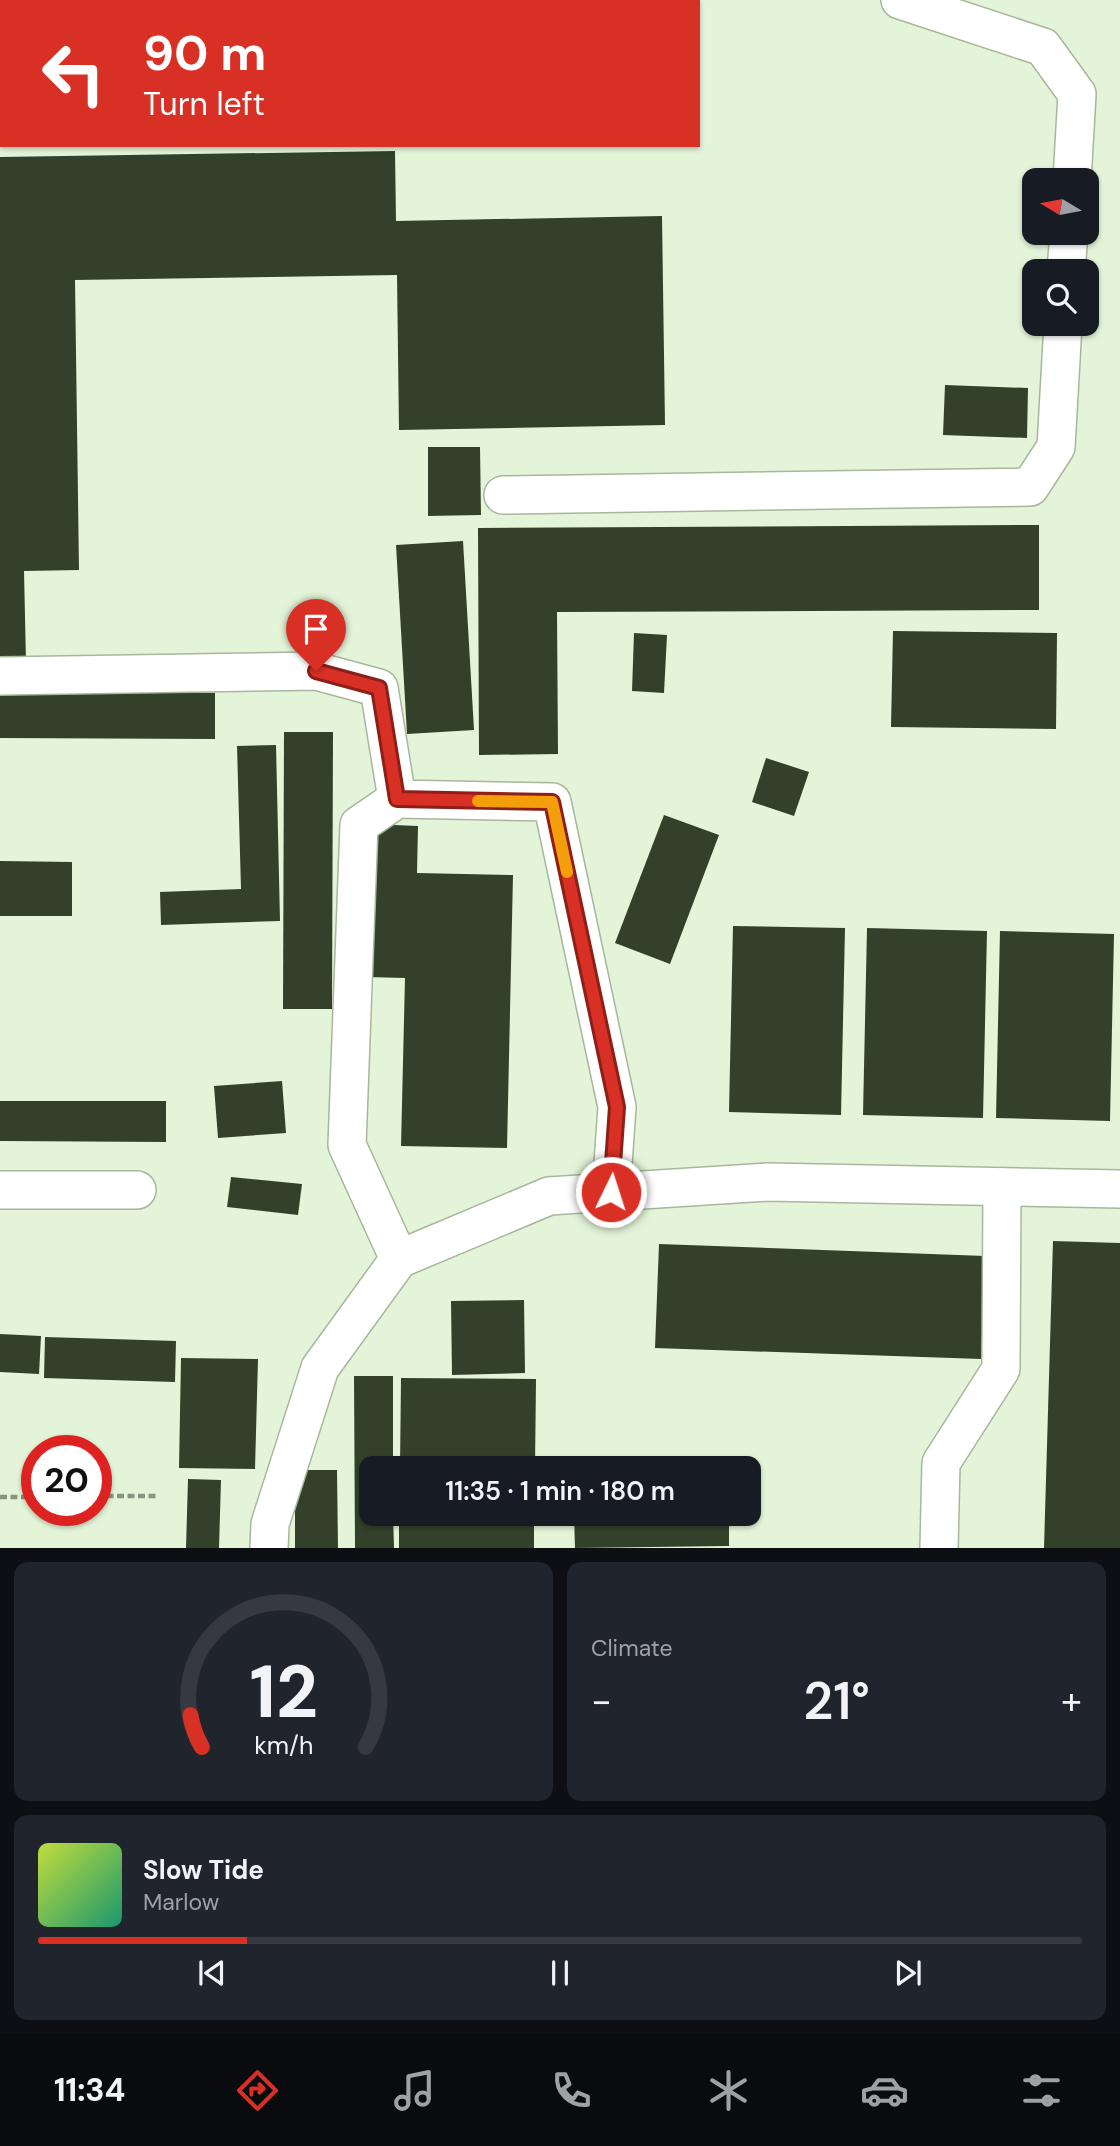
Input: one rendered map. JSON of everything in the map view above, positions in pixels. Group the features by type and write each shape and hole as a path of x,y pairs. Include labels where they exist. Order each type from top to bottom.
{"lane":[{"path":"900,0 1043,47 1077,94 1073,168"},
{"path":"503,495 1030,487 1056,447 1062,336"},
{"path":"0,676 316,671 379,688 397,799"},
{"path":"399,1259 347,1145 359,825 397,799 552,802 617,1107 611,1192"},
{"path":"269,1548 270,1524 320,1368 399,1259 549,1196 768,1182 1120,1189"},
{"path":"939,1548 941,1463 1001,1369 1002,1187"},
{"path":"0,1190 137,1190"}],"path":[{"path":"112,1496 156,1496"},
{"path":"0,1497 21,1497"}],"building":[{"path":"395,151 396,221 662,216 665,425 399,430 397,275 75,280 79,570 24,571 26,662 0,662 0,157"},
{"path":"945,385 1028,388 1027,438 943,435"},
{"path":"428,447 480,447 481,515 428,516"},
{"path":"1039,525 1039,610 557,612 558,754 479,755 478,528"},
{"path":"463,541 474,730 407,734 396,545"},
{"path":"893,631 1057,633 1056,729 891,727"},
{"path":"634,633 667,635 664,693 632,691"},
{"path":"0,691 215,693 215,739 0,738"},
{"path":"284,732 333,732 332,1009 283,1009"},
{"path":"276,745 280,921 161,925 160,892 241,889 237,746"},
{"path":"766,758 809,772 794,816 752,802"},
{"path":"664,815 719,835 670,964 615,943"},
{"path":"370,824 418,826 417,873 513,875 507,1148 401,1146 405,978 367,977"},
{"path":"0,861 72,862 72,916 0,916"},
{"path":"733,926 845,928 841,1115 729,1112"},
{"path":"867,928 987,931 983,1118 863,1115"},
{"path":"1000,931 1114,934 1110,1121 996,1118"},
{"path":"282,1081 286,1133 218,1138 214,1086"},
{"path":"0,1101 166,1101 166,1142 0,1141"},
{"path":"231,1177 302,1184 298,1215 227,1207"},
{"path":"1053,1241 1120,1243 1120,1548 1044,1548"},
{"path":"659,1244 985,1256 981,1359 655,1348"},
{"path":"524,1300 525,1373 452,1375 451,1301"},
{"path":"0,1334 41,1336 39,1374 0,1372"},
{"path":"45,1337 176,1341 175,1382 44,1378"},
{"path":"181,1358 258,1359 255,1469 179,1468"},
{"path":"354,1376 393,1376 393,1456 359,1456 359,1526 393,1526 394,1548 355,1548"},
{"path":"401,1378 536,1379 535,1456 400,1456"},
{"path":"295,1470 337,1470 338,1548 295,1548"},
{"path":"188,1479 221,1480 219,1548 186,1548"},
{"path":"399,1526 534,1526 534,1548 399,1548"},
{"path":"574,1526 729,1526 729,1546 575,1548"}],"slow traffic":[{"path":"478,801 552,802 567,872"}],"route":[{"path":"316,671 379,688 397,799 552,802 617,1107 611,1192"}]}
